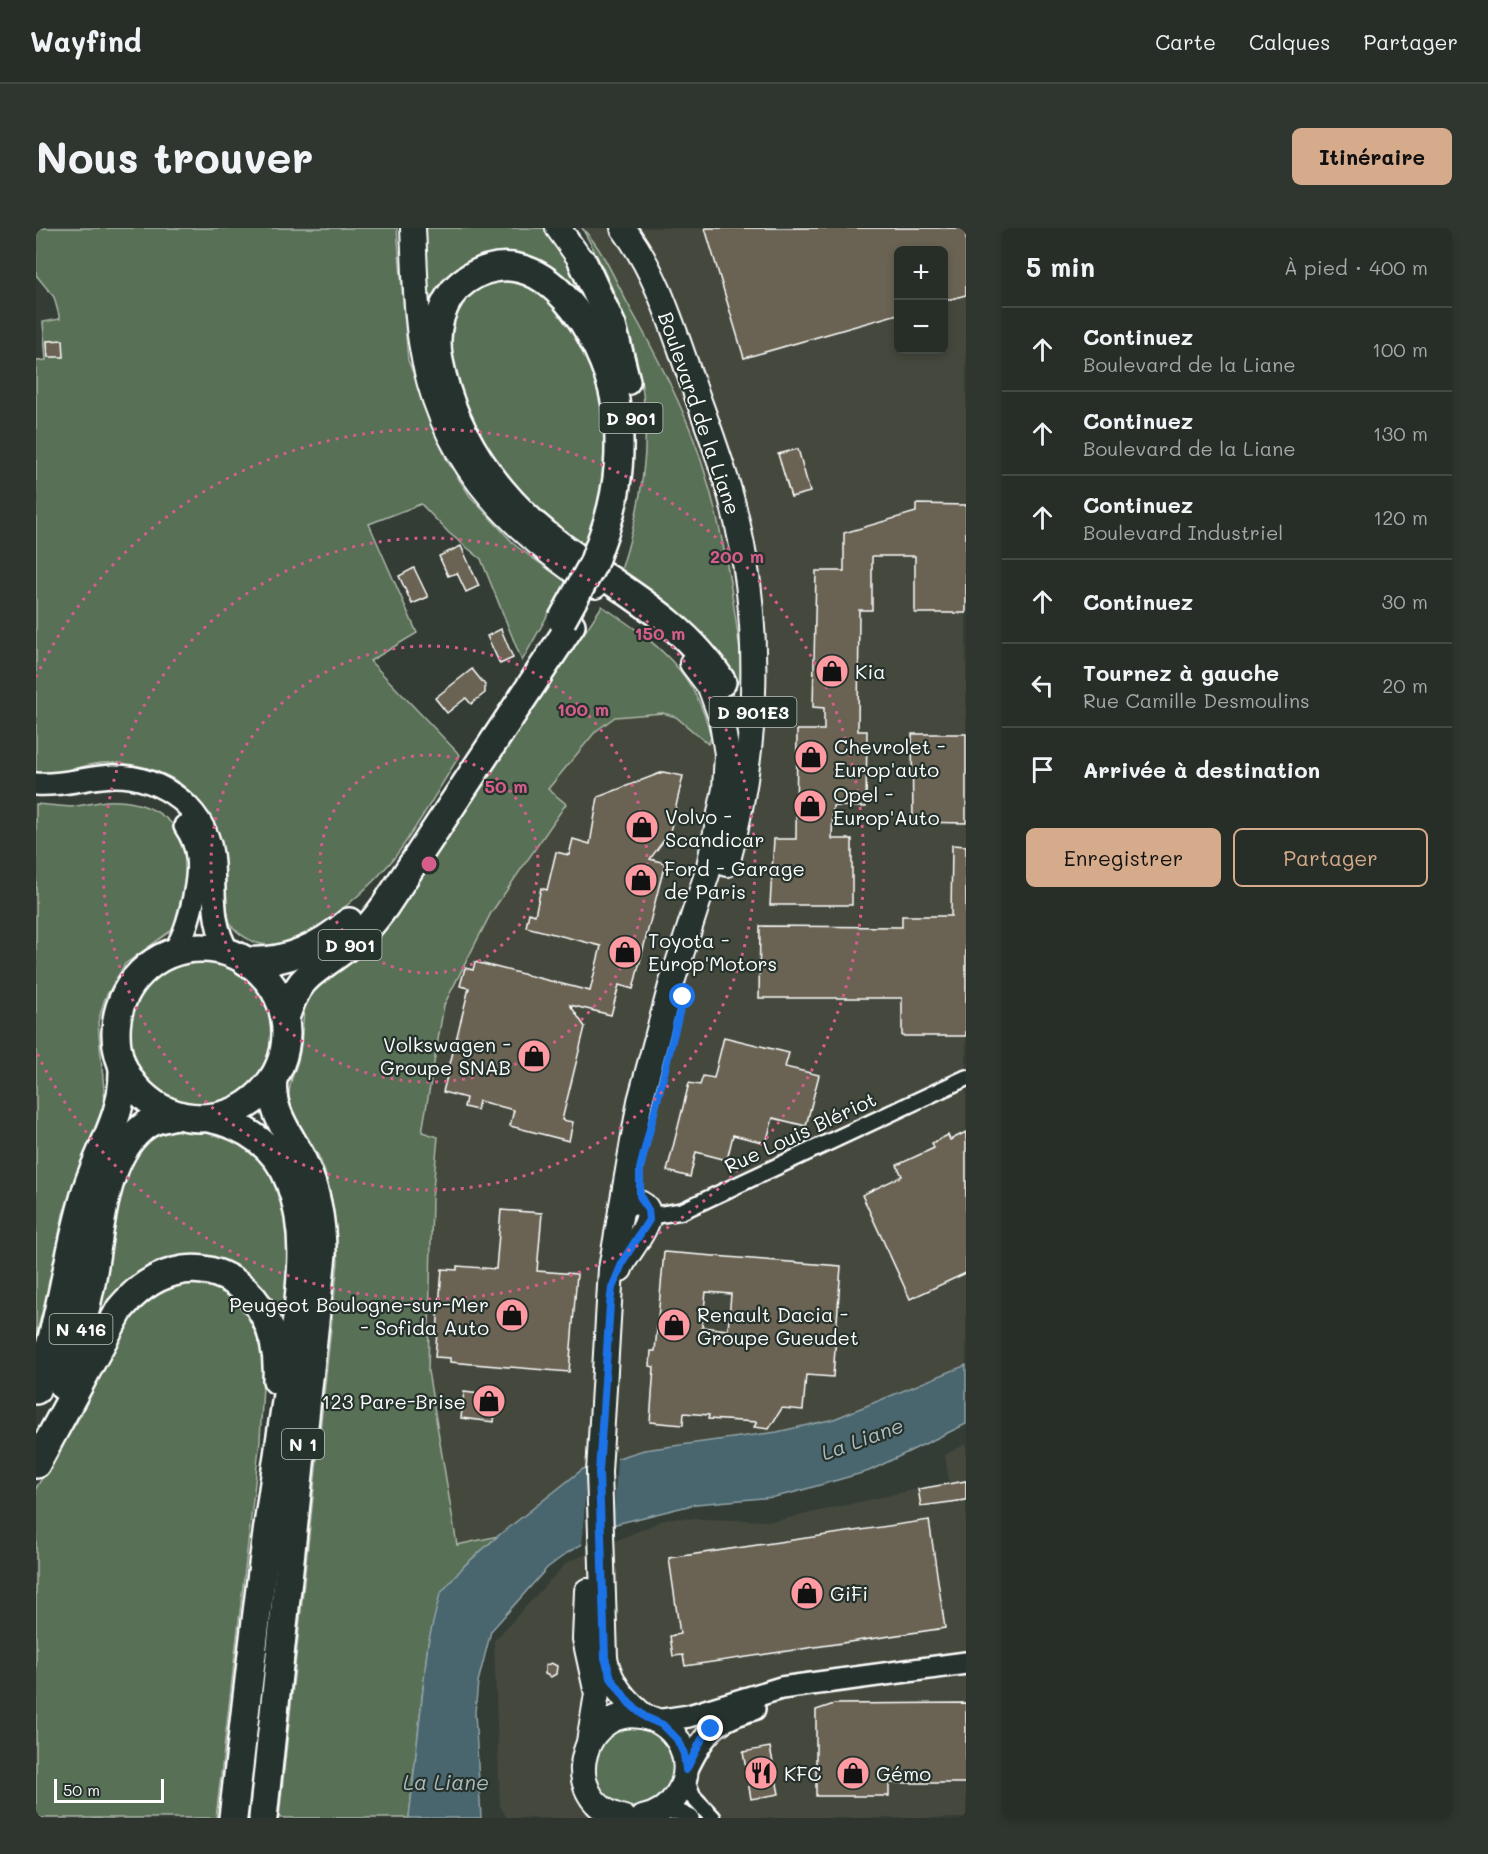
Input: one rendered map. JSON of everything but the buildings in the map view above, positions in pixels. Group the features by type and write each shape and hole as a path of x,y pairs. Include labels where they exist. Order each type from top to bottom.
{"highway":[{"name":"D 901","path":"285,1018 294,993 306,976 348,947 385,906 478,765 567,622 597,582 630,461 630,404 614,332 583,263"},
{"name":"D 901E3","path":"610,533 615,491 618,423 610,380 592,336 564,296 538,275 513,268 495,268 474,275 458,287 447,302 436,337 445,388 474,454 502,492 529,520 570,553 662,617 698,650 722,682"},
{"name":"D 901","path":"238,957 279,960 323,941 371,904 411,864"},
{"path":"198,948 238,957 272,985 285,1018 285,1048 273,1079 248,1105 226,1115 209,1118 176,1115 145,1098 123,1069 115,1033 123,997 141,972 172,952 198,948"},
{"name":"N 416","path":"36,1390 54,1335 85,1193 119,1112 123,1069"},
{"name":"N 1","path":"263,1818 322,1254 320,1223 313,1187 300,1155 276,1111 272,1096 273,1079"},
{"name":"N 416","path":"36,1448 58,1400 78,1340 92,1279 104,1205 117,1167 131,1140 142,1127 159,1119 176,1115"},
{"name":"N 1","path":"209,1118 246,1131 275,1155 290,1182 301,1224 301,1284 286,1411 270,1510 233,1818"},
{"path":"36,1464 110,1326 132,1296 160,1277 188,1271 207,1272 223,1276 249,1292 261,1307 273,1335 278,1373 270,1510"}],"main road":[{"name":"Boulevard de la Liane","path":"413,228 418,320 426,370 443,422 465,464 494,503 537,545 643,618 681,652 710,687 723,725 726,779 716,842 646,1076 635,1126 630,1174 636,1216"},
{"name":"D 901","path":"558,228 583,263"},
{"name":"Boulevard de la Liane","path":"596,1548 599,1467 612,1288 611,1269 636,1216 640,1169 666,1058 725,869 741,798 750,742 754,685 748,597 736,517 724,474 667,313 643,258 622,228"},
{"name":"D 901E3","path":"722,682 732,706 739,735 741,798"},
{"path":"36,784 66,784 107,777 130,777 160,786 182,801 199,822 210,846 216,924 238,957"},
{"path":"36,797 128,790 156,798 176,814 191,835 198,870 184,931 172,952"},
{"name":"D 901E3","path":"596,1548 602,1634 607,1666 620,1694 651,1719"},
{"name":"D 901E3","path":"589,1742 597,1700 596,1682 585,1639 596,1548"},
{"path":"591,1818 590,1794 582,1768 589,1742 600,1728 611,1721 628,1716 651,1719 689,1716 781,1688 870,1678 966,1663"},
{"path":"652,1815 676,1797 702,1739 723,1721 749,1710 870,1678"},
{"path":"651,1719 669,1730 679,1743 685,1774"},
{"path":"590,1794 603,1809 624,1818"}],"street":[{"name":"Rue Louis Blériot","path":"636,1216 682,1210 966,1078"},
{"path":"685,1774 693,1797 713,1818"},
{"path":"652,1815 679,1812 692,1818"}],"shaded area":[{"path":"582,228 966,228 966,1365 834,1419 777,1432 644,1450 583,1469 498,1536 457,1545 428,1371 432,1199 438,1137 422,1133 444,1005 491,913 566,804 547,790 596,731 615,717 663,713 676,717 708,743 745,692 736,611 716,515 690,429 649,342 595,244"},
{"path":"966,1444 966,1818 507,1818 500,1806 494,1641 566,1563 668,1518 775,1521 949,1482 945,1455"}],"green space":[{"path":"36,228 397,228 408,360 447,461 470,496 516,546 566,582 522,661 481,559 449,533 421,504 369,524 417,633 370,661 460,755 409,837 380,875 328,920 288,942 269,945 252,941 233,927 228,916 224,863 215,831 199,803 176,781 145,767 120,763 102,763 58,772 36,773 36,361 46,360 43,322 60,319 54,297 36,275"},
{"path":"420,228 545,228 570,264 599,321 608,481 585,551 536,512 480,442 427,320"},
{"path":"582,228 602,255 661,366 690,429 719,525 737,625 745,692 719,656 674,610 621,570 643,477 645,435 643,394 636,355 623,314 605,272"},
{"path":"602,606 657,646 672,661 696,695 705,715 711,738 708,744 676,717 663,713 615,717 596,731 548,789 566,804 491,913 444,1005 422,1132 438,1137 432,1199 428,1371 457,1545 498,1536 464,1566 428,1643 409,1818 279,1818 338,1262 334,1210 325,1171 293,1113 289,1097 301,1049 303,1017 308,993 399,907 440,850"},
{"path":"106,801 134,803 148,807 170,822 184,845 187,860 186,878 173,929 125,964 105,998 98,1022 105,1101 63,1214 49,1287 36,1335 36,804 71,807"},
{"path":"200,959 229,964 242,971 253,981 263,992 270,1005 275,1034 270,1063 263,1076 253,1087 242,1097 229,1104 200,1109 171,1104 158,1097 147,1087 137,1076 130,1063 125,1034 130,1005 137,992 147,981 158,971 171,964"},
{"path":"158,1128 212,1129 262,1152 283,1182 290,1257 285,1327 264,1368 260,1440 216,1818 36,1818 36,1488 81,1415 115,1348 91,1323 114,1203 139,1143"},
{"path":"634,1727 649,1730 662,1739 671,1752 674,1767 671,1782 662,1795 649,1804 634,1807 619,1804 606,1795 597,1782 594,1767 597,1752 606,1739 619,1730"}],"water":[{"name":"La Liane","path":"966,1365 966,1424 869,1471 774,1497 696,1504 616,1524 567,1553 547,1568 491,1631 478,1682 475,1712 481,1818 409,1818 428,1643 440,1594 464,1566 498,1536 583,1469 644,1450 777,1432 834,1419"}],"pier":[{"path":"617,1456 613,1530 582,1548 587,1465"}],"place":[{"name":"Kia","path":"832,671"},
{"name":"Chevrolet - Europ'auto","path":"811,757"},
{"name":"Opel - Europ'Auto","path":"810,806"},
{"name":"Volvo - Scandicar","path":"642,827"},
{"name":"Ford - Garage de Paris","path":"641,880"},
{"name":"Toyota - Europ'Motors","path":"625,952"},
{"name":"Volkswagen - Groupe SNAB","path":"534,1056"},
{"name":"Peugeot Boulogne-sur-Mer - Sofida Auto","path":"512,1315"},
{"name":"Renault Dacia - Groupe Gueudet","path":"674,1325"},
{"name":"123 Pare-Brise","path":"489,1401"},
{"name":"GiFi","path":"807,1593"},
{"name":"KFC","path":"761,1773"},
{"name":"Gémo","path":"853,1773"}],"route":[{"path":"683,997 640,1169 640,1196 650,1214 649,1220 624,1259 612,1288 600,1430 602,1623 607,1666 617,1688 625,1699 645,1717 660,1722 672,1733 683,1750 686,1770 702,1739 711,1729"}]}
